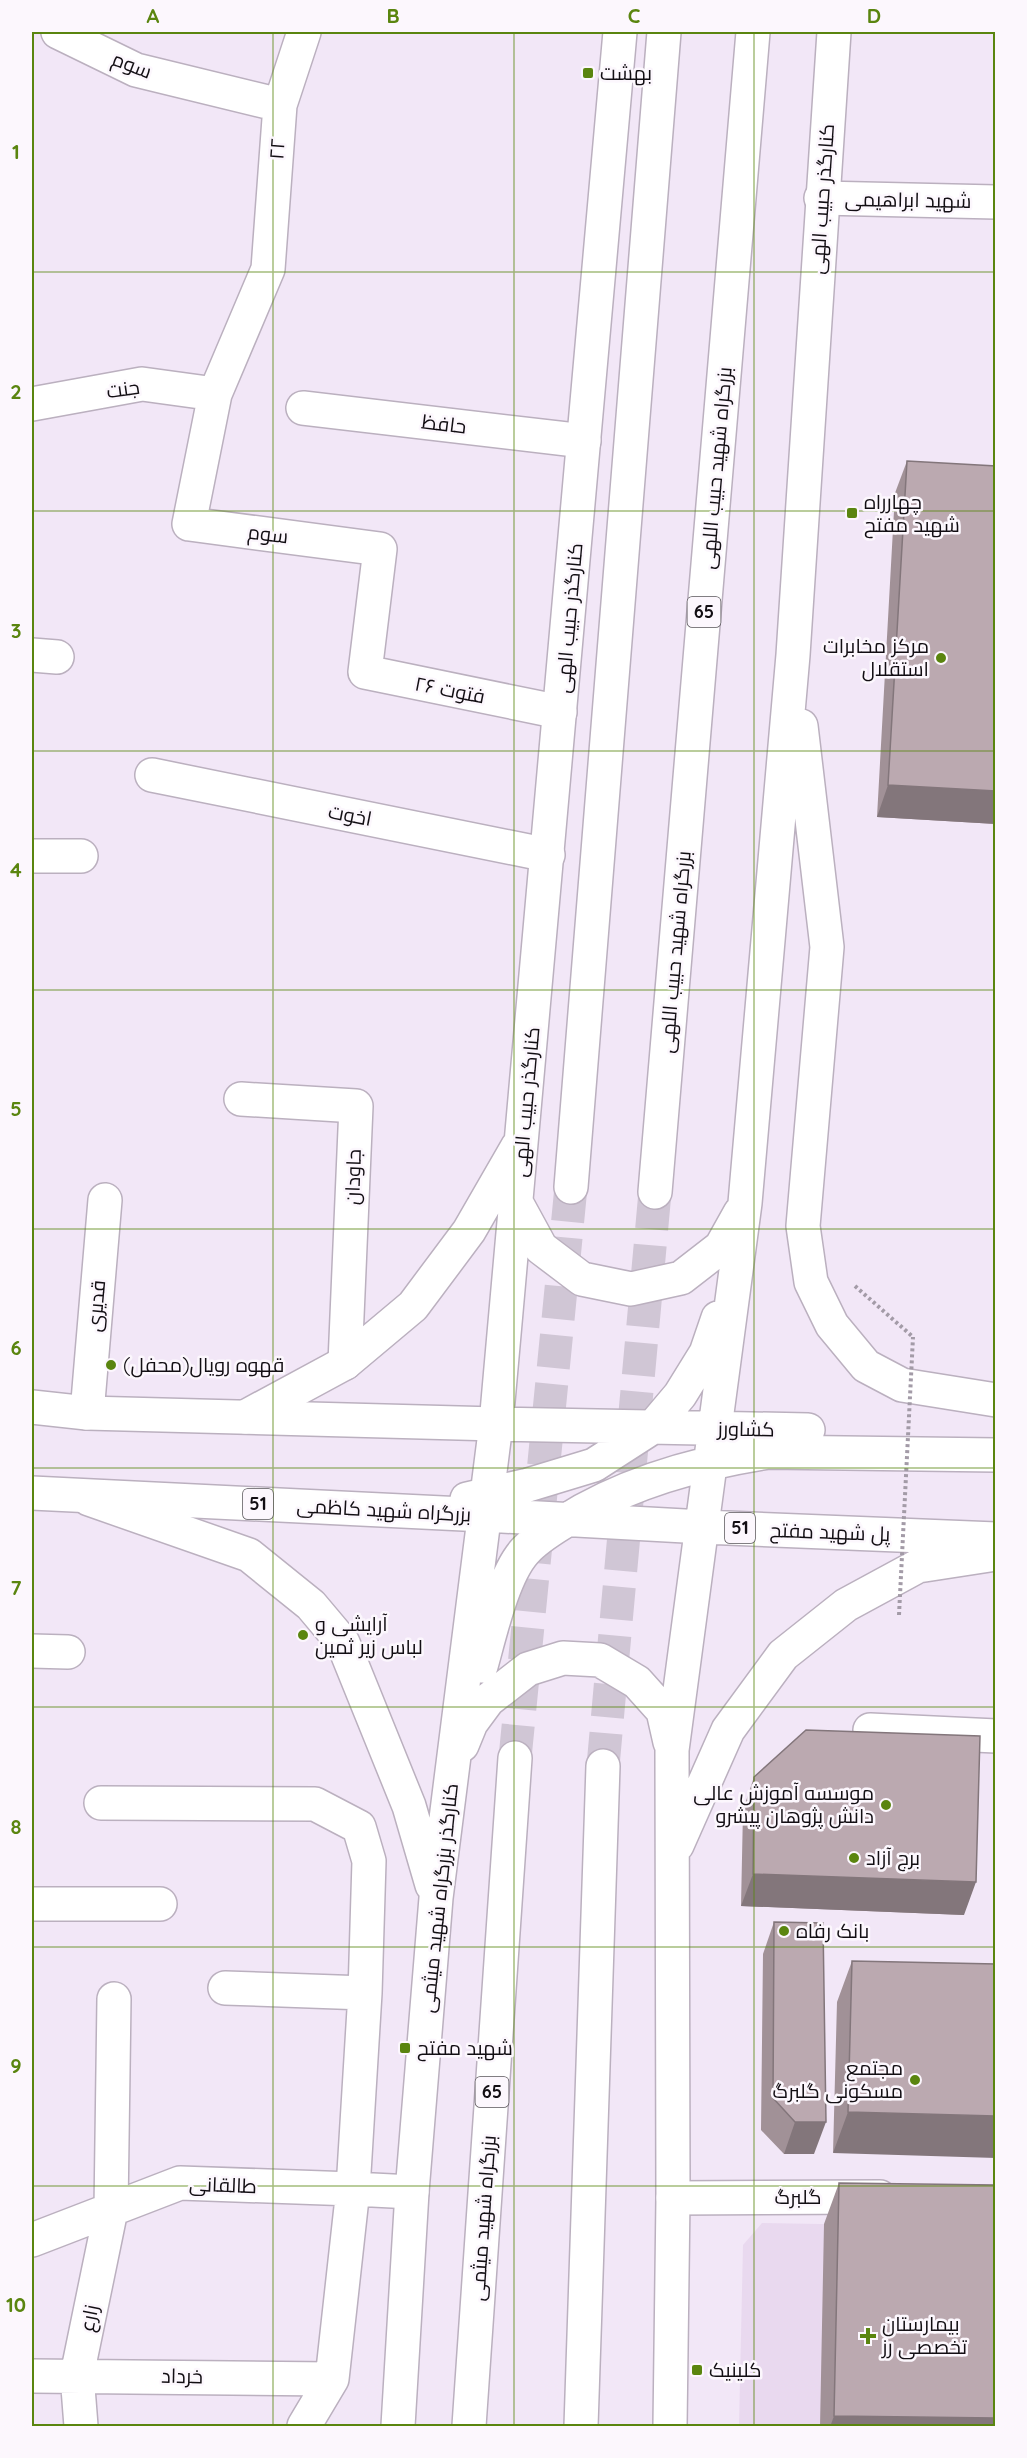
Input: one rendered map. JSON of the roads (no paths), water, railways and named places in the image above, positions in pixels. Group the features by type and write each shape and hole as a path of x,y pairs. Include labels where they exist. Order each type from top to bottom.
{"main road":[{"name":"سوم","path":"58,32 136,70 280,105"},
{"name":"۲۲","path":"215,394 268,269 280,105 304,32"},
{"name":"کنارگذر حبیب الهی","path":"496,1424 620,32"},
{"path":"571,1187 664,32"},
{"name":"بزرگراه شهید حبیب اللهی","path":"655,1192 753,32"},
{"name":"کنارگذر حبیب الهی","path":"793,655 821,198 834,32"},
{"name":"شهید ابراهیمی","path":"821,198 996,202"},
{"name":"جنت","path":"32,404 142,384 215,394"},
{"name":"سوم","path":"215,394 189,524 380,549 369,648"},
{"name":"حافظ","path":"303,408 584,441"},
{"name":"فتوت ۲۶","path":"369,648 365,672 560,712"},
{"path":"670,2427 673,2198 672,1750 717,1428 745,1203 793,655"},
{"path":"793,655 827,947 802,1226 811,1282 832,1325 866,1366 902,1385 996,1400"},
{"name":"اخوت","path":"152,775 548,855"},
{"path":"32,856 81,856"},
{"name":"جاودان","path":"242,1099 356,1106 345,1363"},
{"path":"32,1407 87,1413 245,1417 345,1363 413,1306 469,1231 522,1140"},
{"name":"قدیری","path":"87,1413 105,1200"},
{"path":"517,1204 541,1248 582,1279 631,1289 681,1278 721,1247 745,1203"},
{"path":"486,1505 594,1465 653,1427 680,1395 706,1353 728,1289 745,1203"},
{"name":"کشاورز","path":"245,1417 996,1435"},
{"name":"کنارگذر بزرگراه شهید میثمی","path":"398,2427 412,2192 436,1898 496,1424"},
{"path":"453,1766 506,1584 524,1551 568,1519 617,1492 711,1463 768,1452 996,1455"},
{"name":"بزرگراه شهید کاظمی","path":"32,1493 334,1508 486,1505"},
{"path":"78,1496 249,1555 311,1605 343,1643 409,1806 436,1898"},
{"name":"پل شهید مفتح","path":"486,1505 568,1519 996,1539"},
{"path":"672,1855 728,1730 783,1654 846,1605 918,1566 996,1554"},
{"path":"32,1651 68,1652"},
{"path":"453,1766 471,1723 488,1700 528,1669 563,1658 600,1660 637,1682 663,1711 672,1750"},
{"path":"870,1730 996,1736"},
{"name":"بزرگراه شهید میثمی","path":"469,2427 515,1758"},
{"path":"581,2427 603,1766"},
{"path":"100,1803 315,1804 359,1827 369,1861 365,1993 353,2189 332,2379 303,2427"},
{"path":"32,1904 160,1904"},
{"path":"225,1988 365,1993"},
{"name":"زارع","path":"81,2427 77,2375 111,2210 114,1999"},
{"name":"طالقانی","path":"32,2240 180,2183 353,2189"},
{"path":"353,2189 412,2192"},
{"name":"گلبرگ","path":"673,2198 912,2197"},
{"name":"خرداد","path":"32,2376 332,2379"}],"tunnel":[{"path":"515,1758 571,1187"},
{"path":"603,1766 655,1192"}],"place":[{"name":"بهشت","path":"588,73"},
{"name":"چهارراه شهید مفتح","path":"852,513"},
{"name":"مرکز مخابرات استقلال","path":"941,658"},
{"name":"قهوه رویال(محفل)","path":"111,1365"},
{"name":"آرایشی و لباس زیر ثمین","path":"303,1635"},
{"name":"موسسه آموزش عالی دانش پژوهان پیشرو","path":"886,1805"},
{"name":"برج آزاد","path":"854,1858"},
{"name":"بانک رفاه","path":"784,1931"},
{"name":"شهید مفتح","path":"405,2048"},
{"name":"مجتمع مسکونی گلبرگ","path":"915,2080"},
{"name":"بیمارستان تخصصی رز","path":"868,2336"},
{"name":"کلینیک","path":"697,2370"}]}
